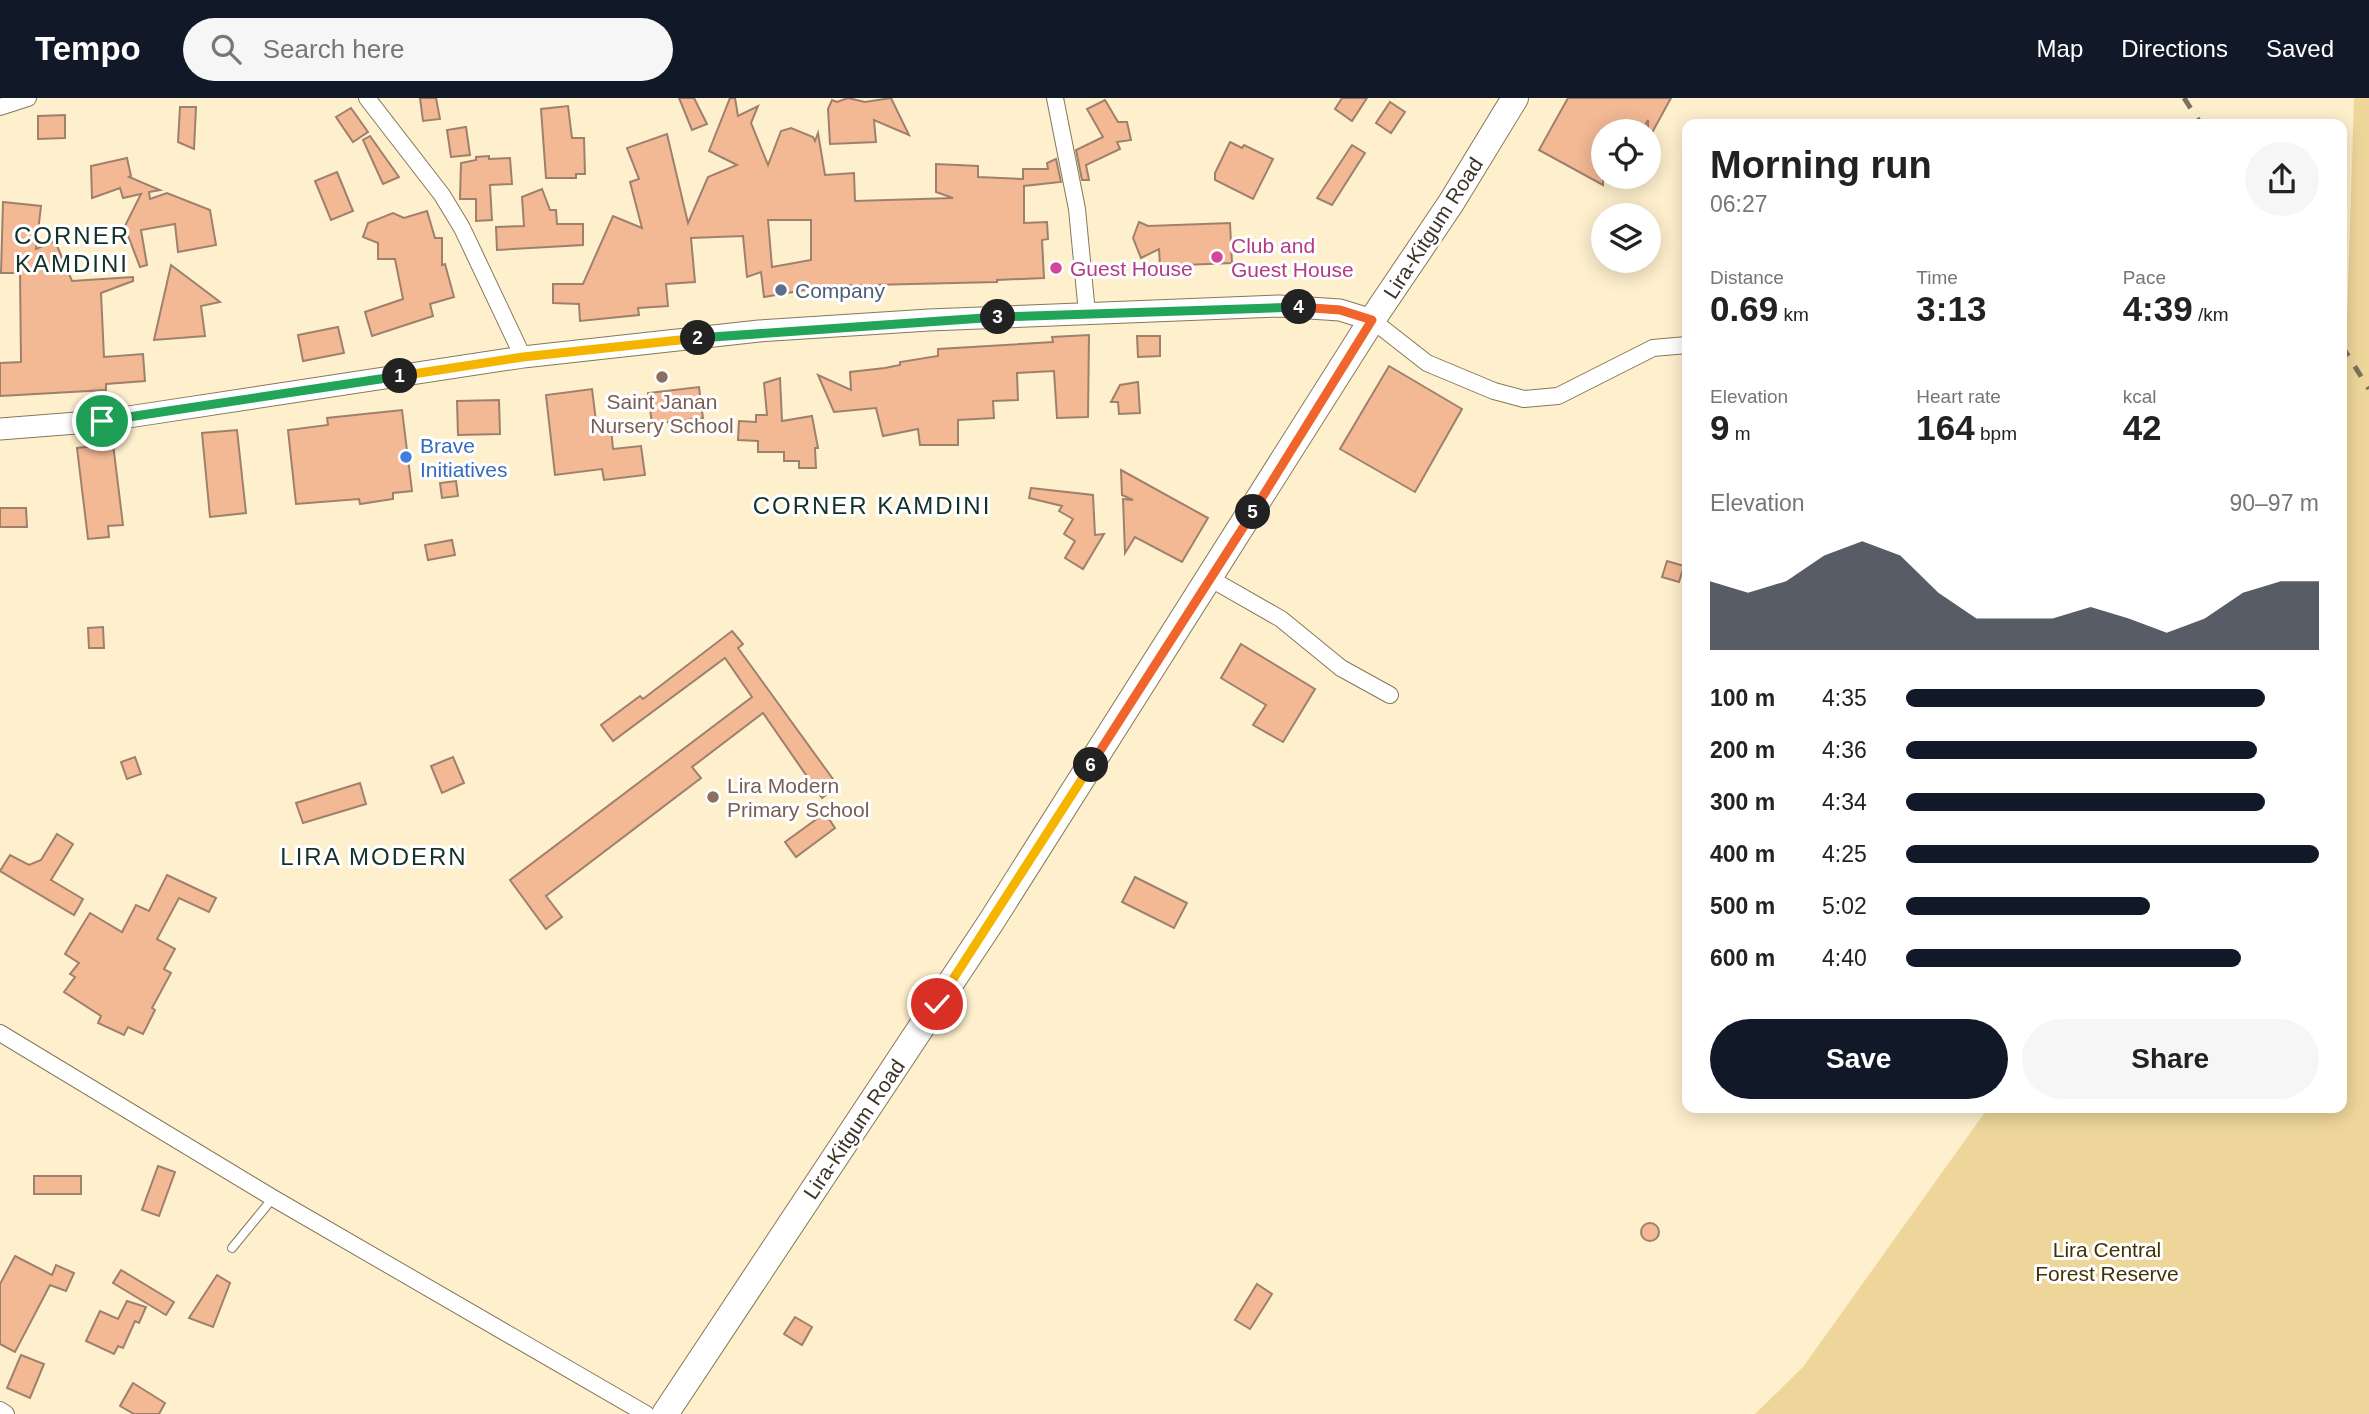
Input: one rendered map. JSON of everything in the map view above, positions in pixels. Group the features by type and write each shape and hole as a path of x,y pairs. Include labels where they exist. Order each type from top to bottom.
{"main road":[{"name":"Lira-Kitgum Road","path":"665,1414 984,933 1211,579 1372,320 1451,203 1515,98"}],"street":[{"path":"0,107 28,98"},
{"path":"367,98 442,195 462,228 523,357"},
{"path":"1055,98 1077,209 1087,313"},
{"path":"0,429 102,421 523,357 760,331 1087,313 1279,306 1340,310 1372,320 1427,363 1494,391 1524,399 1558,396 1653,348 1682,345"},
{"path":"1211,579 1282,619 1341,668 1390,695"},
{"path":"0,1033 273,1198 646,1414"},
{"path":"0,1410 6,1414"}],"lane":[{"path":"232,1248 273,1198"}],"green space":[{"name":"Lira Central Forest Reserve","path":"2354,98 2369,98 2369,1414 1755,1414 1803,1367 1984,1113 2347,1113 2347,320"}],"building":[{"path":"420,98 436,98 440,119 423,121"},
{"path":"679,98 694,98 707,124 692,130"},
{"path":"730,98 735,98 738,116 758,106 751,123 768,165 781,131 791,128 813,137 815,141 818,133 825,175 854,173 855,201 953,198 936,192 936,164 978,166 978,177 1023,179 1023,169 1048,169 1047,163 1056,159 1061,182 1024,186 1024,223 1047,222 1048,239 1042,240 1044,278 997,282 828,286 764,297 761,272 747,277 743,236 691,238 695,282 666,284 668,306 638,308 639,315 580,321 579,304 553,303 553,284 583,284 613,216 642,228 630,182 639,179 627,148 667,134 688,223 708,177 737,165 709,151","holes":["768,220 811,220 811,260 772,267"]},
{"path":"848,98 865,102 891,98 909,135 874,120 876,142 830,144 828,109 832,100 837,102"},
{"path":"1342,98 1367,98 1352,121 1335,109"},
{"path":"1568,98 1671,98 1660,119 1591,119 1591,178 1539,150"},
{"path":"1105,100 1118,122 1127,122 1131,140 1117,142 1120,149 1086,165 1089,180 1082,180 1076,150 1103,137 1087,109"},
{"path":"1390,102 1405,112 1391,133 1376,123"},
{"path":"568,106 572,138 584,138 585,174 576,174 576,178 546,178 541,109"},
{"path":"180,107 196,107 194,149 178,142"},
{"path":"351,108 368,132 353,142 336,117"},
{"path":"65,115 65,138 38,139 38,116"},
{"path":"466,127 470,155 451,157 447,130"},
{"path":"370,136 399,177 383,184 363,140"},
{"path":"1230,142 1242,148 1244,145 1273,159 1253,199 1215,180 1215,173"},
{"path":"1352,145 1365,153 1332,205 1317,198"},
{"path":"489,156 489,159 510,158 512,184 490,185 492,220 476,221 476,199 460,199 461,163 476,160 476,157"},
{"path":"127,158 129,177 160,190 149,192 150,199 167,193 210,210 216,245 178,252 175,224 141,230 147,265 140,267 127,233 121,234 141,194 123,198 120,188 92,198 91,166"},
{"path":"337,172 353,211 331,220 315,181"},
{"path":"542,189 550,210 556,210 557,224 583,224 583,245 497,250 496,227 524,226 522,197"},
{"path":"3,202 41,206 36,249 55,241 72,281 133,277 133,281 101,293 104,357 143,354 145,381 106,384 106,390 0,396 0,363 21,362 20,273 1,273"},
{"path":"427,211 435,238 442,238 442,265 445,264 454,297 430,304 433,316 372,336 365,312 403,299 395,259 378,259 378,243 363,237 368,223 393,213 404,218"},
{"path":"1139,222 1148,226 1230,223 1232,263 1160,266 1159,249 1141,258 1133,238"},
{"path":"171,265 220,302 201,306 205,336 154,340"},
{"path":"338,327 344,353 303,361 298,335"},
{"path":"1089,335 1088,417 1057,418 1054,371 1017,373 1018,400 993,401 994,418 958,420 958,445 920,445 918,429 883,436 876,408 834,412 818,375 851,390 850,372 885,368 900,365 900,362 938,356 938,349 1053,342 1052,337"},
{"path":"1137,336 1160,336 1160,356 1138,357"},
{"path":"1389,366 1462,409 1415,492 1340,449"},
{"path":"780,378 782,421 812,416 818,448 815,448 816,468 799,468 799,461 784,461 784,452 758,452 758,441 738,440 739,421 756,422 756,415 767,415 764,383"},
{"path":"1138,382 1140,413 1119,414 1118,402 1111,402 1120,385"},
{"path":"699,387 703,418 652,424 648,393"},
{"path":"592,389 597,429 611,428 613,449 641,446 645,475 604,480 602,469 555,475 546,395"},
{"path":"499,400 500,434 458,435 457,401"},
{"path":"402,410 412,491 393,493 393,499 360,504 359,499 296,504 288,430 328,425 327,418"},
{"path":"237,430 246,513 210,517 202,433"},
{"path":"113,444 123,525 108,526 109,537 88,539 77,448"},
{"path":"1121,470 1208,518 1182,562 1135,537 1125,553 1123,499 1133,500 1122,495"},
{"path":"456,481 458,496 442,498 440,483"},
{"path":"1031,488 1093,495 1095,535 1104,534 1083,569 1065,558 1075,541 1064,534 1073,519 1059,511 1062,506 1029,498"},
{"path":"0,508 26,508 27,527 0,527"},
{"path":"452,540 455,555 428,560 425,545"},
{"path":"1667,561 1682,565 1679,582 1662,577"},
{"path":"103,627 104,648 89,648 88,628"},
{"path":"732,631 743,644 738,648 838,786 822,798 763,713 692,767 701,778 546,896 562,917 546,929 510,880 752,697 725,658 613,741 601,725 640,696 643,699"},
{"path":"1241,644 1315,689 1283,742 1253,725 1266,705 1221,678"},
{"path":"135,757 141,774 127,779 121,762"},
{"path":"453,757 464,783 442,793 431,766"},
{"path":"360,783 366,804 303,823 296,803"},
{"path":"825,813 835,828 796,857 785,842"},
{"path":"57,834 73,844 51,880 83,899 74,915 0,871 10,855 29,865 41,860"},
{"path":"167,875 216,898 209,912 179,898 157,939 175,949 164,969 171,973 152,1008 155,1010 143,1034 128,1027 124,1035 98,1023 101,1016 64,992 75,977 70,974 79,963 65,954 90,913 122,932 136,905 149,911"},
{"path":"1135,877 1187,903 1174,928 1122,902"},
{"path":"158,1166 175,1172 159,1216 142,1210"},
{"path":"34,1176 81,1176 81,1194 34,1194"},
{"path":"1650,1223 1656,1226 1659,1232 1656,1238 1650,1241 1644,1238 1641,1232 1644,1226"},
{"path":"15,1256 52,1275 56,1265 74,1273 66,1291 50,1285 15,1352 0,1344 0,1284"},
{"path":"121,1270 174,1302 166,1315 113,1283"},
{"path":"217,1275 230,1283 213,1327 189,1318"},
{"path":"1257,1284 1272,1294 1250,1329 1235,1320"},
{"path":"127,1301 146,1307 139,1323 135,1321 123,1348 118,1346 114,1354 86,1341 100,1311 118,1319"},
{"path":"795,1317 812,1327 802,1345 784,1334"},
{"path":"21,1355 44,1364 30,1398 7,1388"},
{"path":"133,1383 165,1403 159,1414 134,1414 120,1406"}],"railway":[{"path":"2184,98 2198,119"},
{"path":"2347,354 2369,389"}],"place":[{"name":"Club and Guest House","path":"1217,257"},
{"name":"Guest House","path":"1056,268"},
{"name":"Company","path":"781,290"},
{"name":"Saint Janan Nursery School","path":"662,377"},
{"name":"Brave Initiatives","path":"406,457"},
{"name":"Lira Modern Primary School","path":"713,797"}],"district":[{"name":"CORNER KAMDINI","path":"72,249"},
{"name":"CORNER KAMDINI","path":"872,505"},
{"name":"LIRA MODERN","path":"374,856"}],"route":[{"path":"102,421 523,357 760,331 929,320 1279,306 1340,310 1372,320 1211,579 937,1004"}]}
